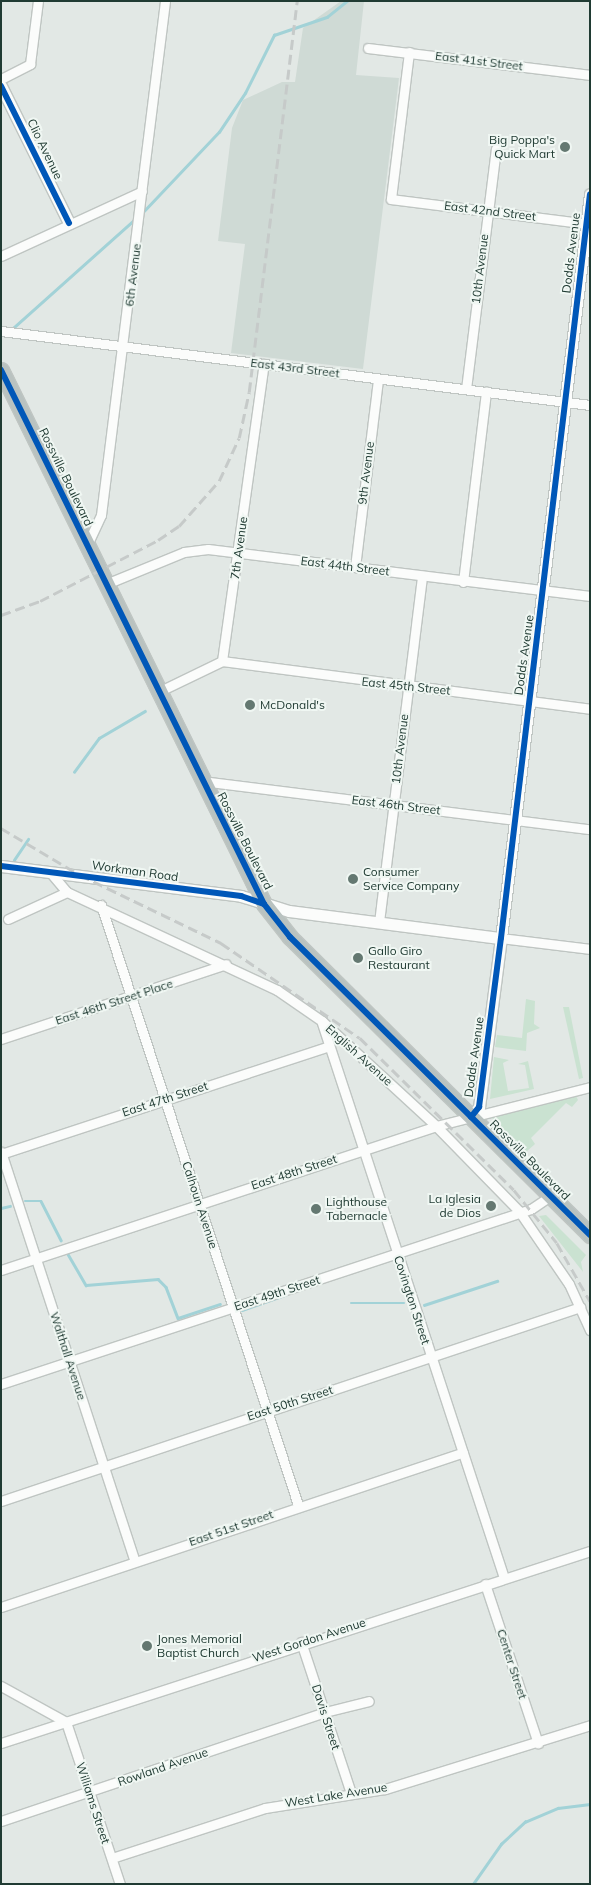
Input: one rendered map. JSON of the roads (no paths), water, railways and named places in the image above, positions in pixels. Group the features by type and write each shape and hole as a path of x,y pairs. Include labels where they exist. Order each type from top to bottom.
{"highway":[{"name":"Rossville Boulevard","path":"1,370 264,904 290,937 590,1235"}],"street":[{"path":"1,79 30,64 38,1"},
{"name":"6th Avenue","path":"87,545 101,516 165,1"},
{"name":"East 41st Street","path":"368,48 590,75"},
{"name":"East 42nd Street","path":"409,52 391,198 588,224"},
{"name":"Clio Avenue","path":"1,86 69,223"},
{"name":"10th Avenue","path":"466,389 496,149"},
{"path":"1,256 69,223 142,191"},
{"name":"Dodds Avenue","path":"470,1116 479,1107 501,938 588,224 590,194"},
{"name":"East 43rd Street","path":"1,331 590,405"},
{"name":"7th Avenue","path":"222,661 264,364"},
{"name":"9th Avenue","path":"355,567 378,378"},
{"path":"463,582 486,391"},
{"name":"East 44th Street","path":"106,584 197,549 238,552 463,582 590,596"},
{"name":"10th Avenue","path":"379,922 422,576"},
{"path":"158,692 222,661"},
{"name":"East 45th Street","path":"222,661 590,710"},
{"name":"East 46th Street","path":"202,781 590,829"},
{"name":"Workman Road","path":"1,866 241,896 264,904"},
{"name":"English Avenue","path":"50,872 67,892 100,905 278,990 322,1021 436,1126 519,1211 580,1307 590,1330"},
{"path":"8,919 67,892"},
{"path":"264,904 379,922 590,949"},
{"name":"Calhoun Avenue","path":"100,905 298,1505"},
{"name":"East 46th Street Place","path":"1,1039 226,964"},
{"name":"Covington Street","path":"322,1021 430,1357 504,1578"},
{"name":"East 47th Street","path":"1,1153 329,1046"},
{"name":"East 48th Street","path":"1,1270 436,1126 590,1087"},
{"name":"Walthall Avenue","path":"1,1153 134,1560"},
{"name":"East 49th Street","path":"1,1384 397,1254 519,1211 531,1209 550,1196"},
{"name":"East 50th Street","path":"1,1501 266,1410 580,1307"},
{"name":"East 51st Street","path":"1,1607 134,1560 462,1452"},
{"name":"West Gordon Avenue","path":"1,1742 66,1722 301,1642 590,1551"},
{"name":"Center Street","path":"485,1584 538,1743"},
{"name":"Davis Street","path":"301,1642 351,1793"},
{"path":"1,1686 66,1722"},
{"name":"Rowland Avenue","path":"1,1821 325,1712 369,1701"},
{"name":"Williams Street","path":"66,1722 120,1884"},
{"name":"West Lake Avenue","path":"112,1858 265,1808 386,1789 538,1743 590,1725"}],"waterway":[{"path":"142,213 219,132 245,93 274,35 327,17 347,1"},
{"path":"12,329 134,220"},
{"path":"74,772 99,738 145,711"},
{"path":"14,860 28,839"},
{"path":"25,1201 41,1201 61,1240"},
{"path":"1,1208 10,1206"},
{"path":"68,1254 86,1285 158,1279 166,1287 178,1318 220,1304"},
{"path":"424,1305 497,1281"},
{"path":"242,1310 285,1295"},
{"path":"351,1303 404,1303"},
{"path":"473,1884 501,1844 525,1822 558,1808 590,1804"}],"railway":[{"path":"1,615 40,601 158,540 179,526 219,481 239,438 249,392 297,1"},
{"path":"1,828 80,875 221,943 360,1038 514,1190 557,1243 590,1301"}],"place":[{"name":"Big Poppa's Quick Mart","path":"565,147"},
{"name":"McDonald's","path":"250,705"},
{"name":"Consumer Service Company","path":"353,879"},
{"name":"Gallo Giro Restaurant","path":"358,958"},
{"name":"La Iglesia de Dios","path":"491,1206"},
{"name":"Lighthouse Tabernacle","path":"316,1209"},
{"name":"Jones Memorial Baptist Church","path":"147,1646"}]}
